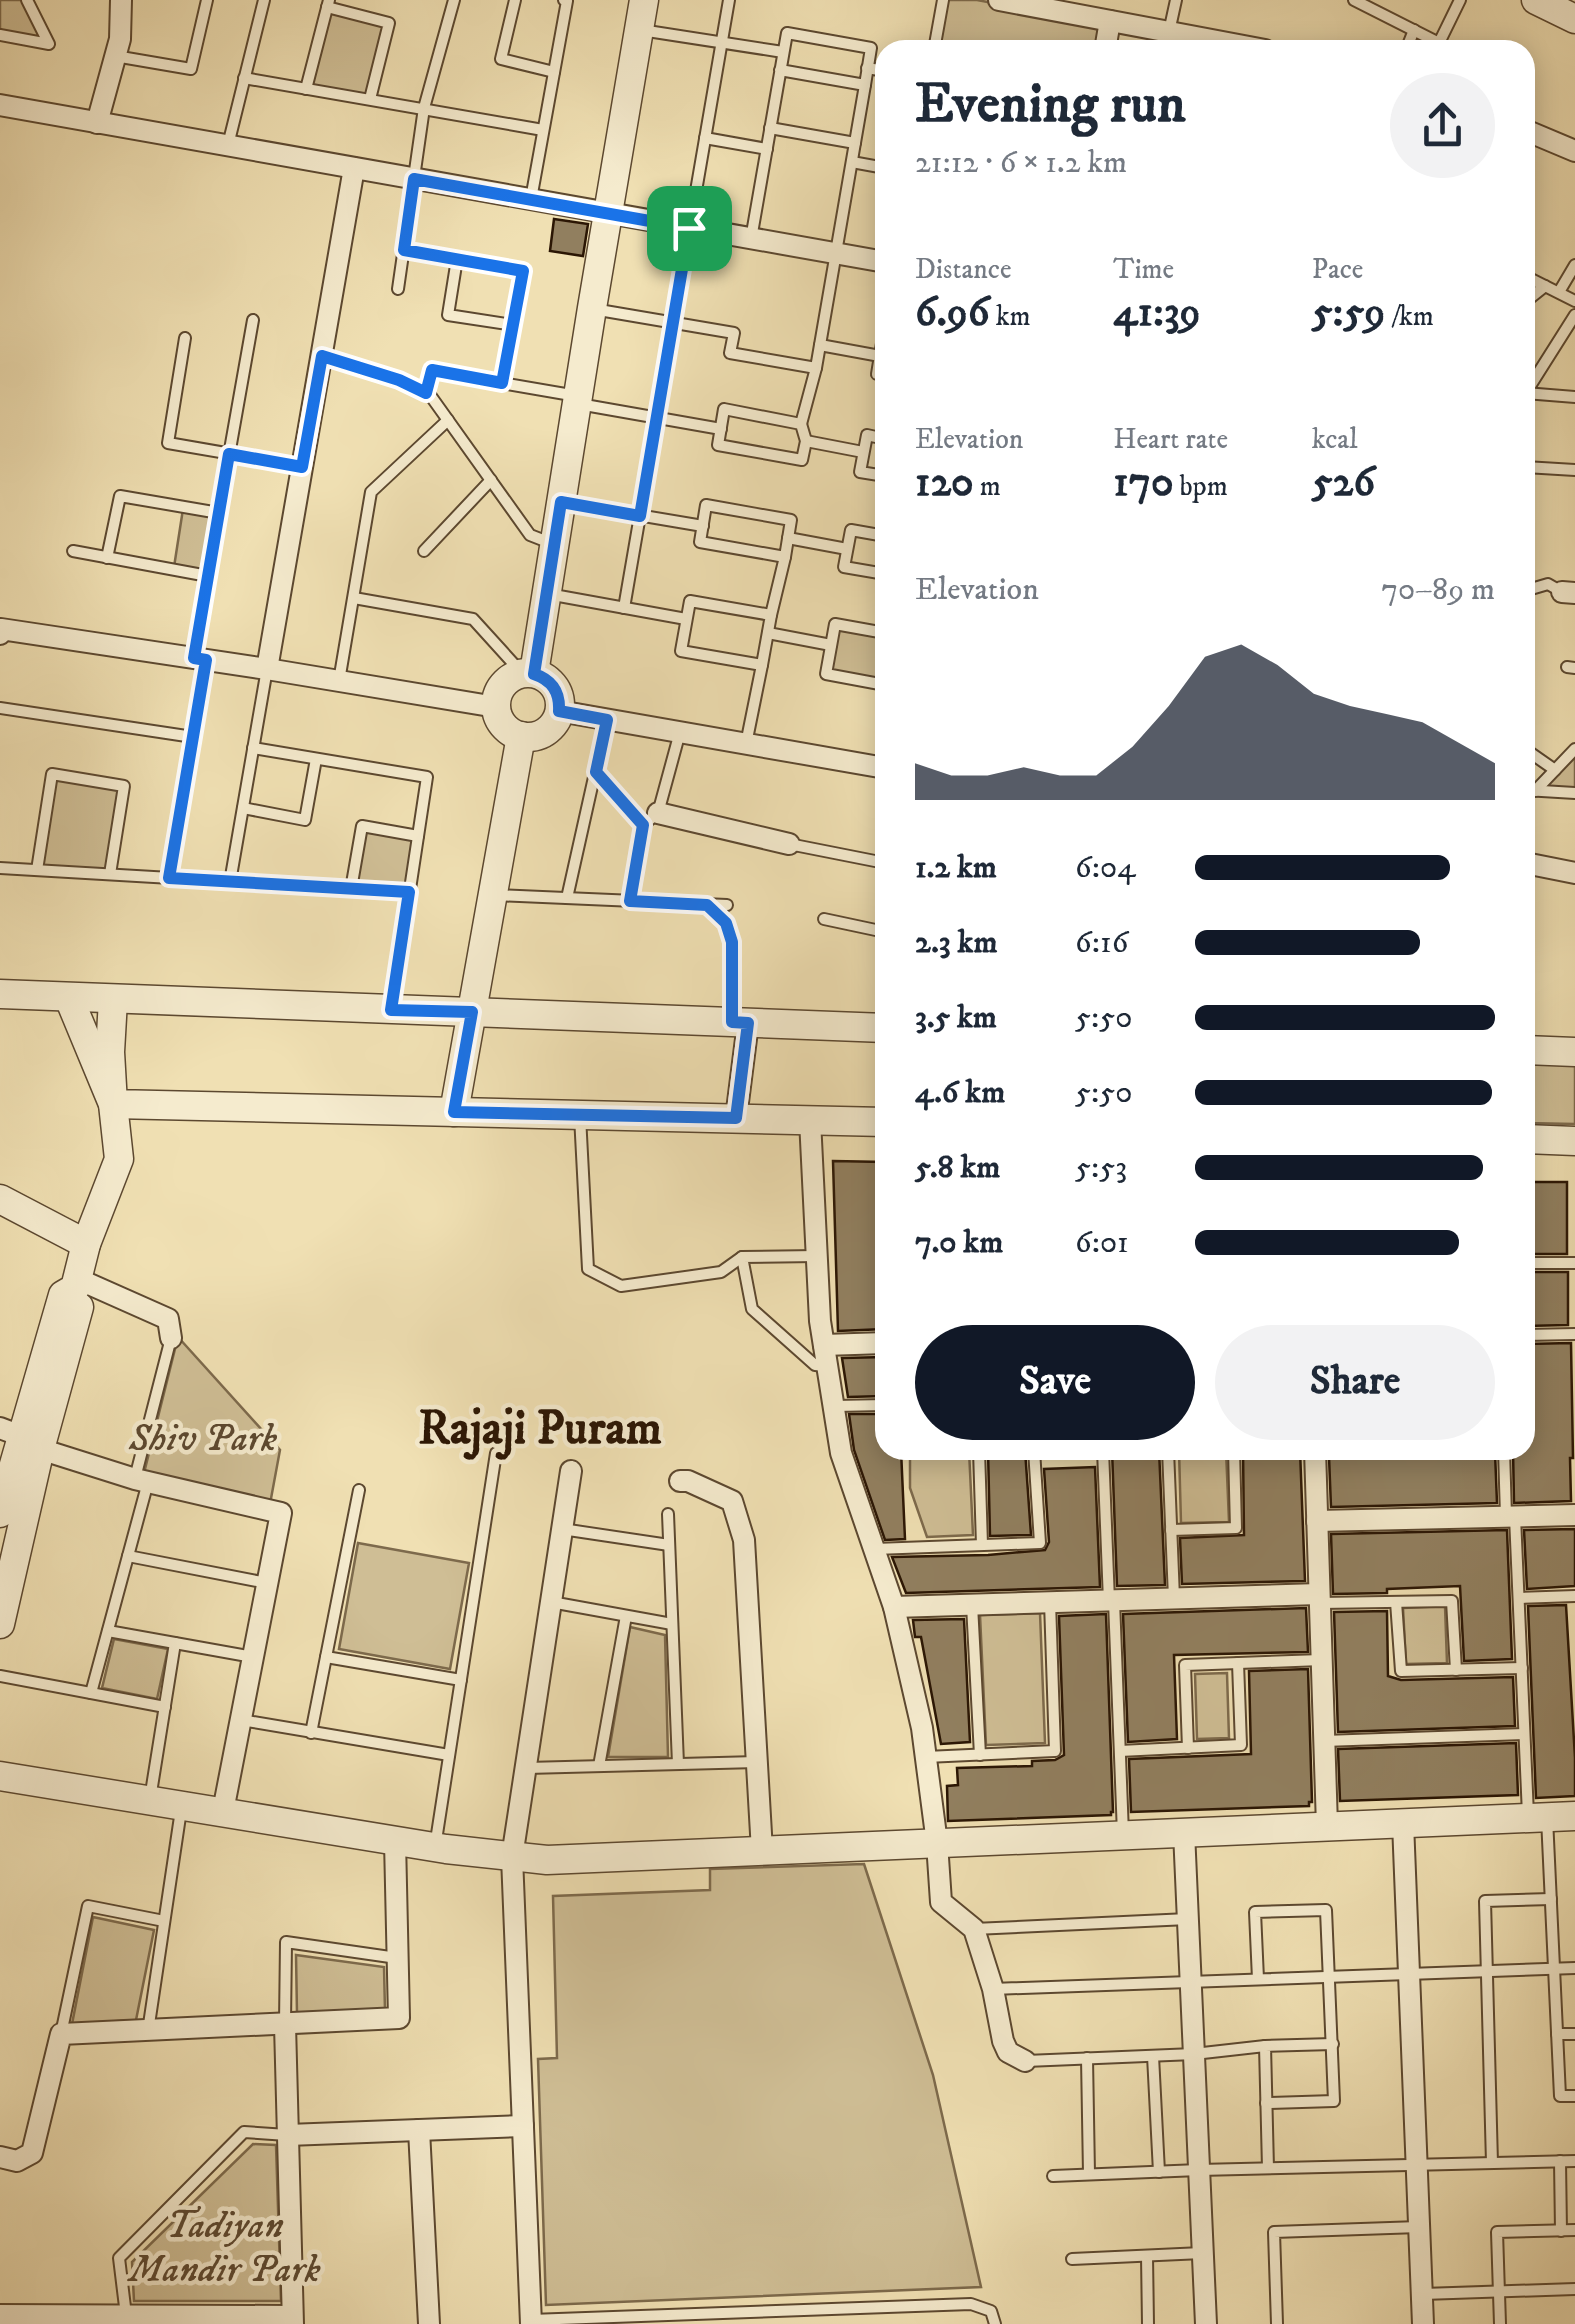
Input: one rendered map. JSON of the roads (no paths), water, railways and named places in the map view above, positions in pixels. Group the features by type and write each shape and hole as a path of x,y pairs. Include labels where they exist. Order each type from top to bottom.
{"street":[{"path":"97,123 120,39 121,0"},
{"path":"528,674 547,593 644,0"},
{"path":"1000,0 1098,13 1212,40"},
{"path":"1536,0 1574,15"},
{"path":"1098,13 1103,40"},
{"path":"0,106 875,260"},
{"path":"1535,134 1575,151"},
{"path":"267,668 354,168"},
{"path":"0,630 267,668 496,707"},
{"path":"528,674 544,677 557,692 559,711 556,720 541,734 521,736 504,726 496,707 496,698 506,682 528,674"},
{"path":"559,711 875,766"},
{"path":"454,1112 521,736"},
{"path":"651,819 789,844"},
{"path":"1535,865 1575,873"},
{"path":"0,994 875,1028"},
{"path":"69,998 113,1104"},
{"path":"0,1514 20,1438 81,1300 76,1283 86,1244 118,1158 110,1052 113,1000"},
{"path":"736,1118 740,1022"},
{"path":"1535,1050 1575,1052"},
{"path":"113,1104 875,1122"},
{"path":"810,1120 820,1321 841,1453 894,1607 922,1728 937,1843 940,1902 974,1928 993,1989 1003,2041 1008,2052 1025,2061"},
{"path":"1535,1139 1575,1141"},
{"path":"0,1199 86,1244"},
{"path":"76,1283 168,1319 171,1338"},
{"path":"826,1356 875,1346"},
{"path":"20,1438 141,1481 281,1513 223,1811"},
{"path":"0,1624 20,1438"},
{"path":"1314,1460 1328,1826"},
{"path":"531,2322 512,1856 571,1471"},
{"path":"680,1481 732,1502 744,1540 762,1851"},
{"path":"1317,1521 1575,1514"},
{"path":"894,1607 1174,1598 1320,1599"},
{"path":"0,1776 435,1848 547,1860 1550,1817"},
{"path":"1403,1823 1423,2324"},
{"path":"1184,1832 1206,2324"},
{"path":"0,2156 17,2161 32,2153 61,2034 399,2018 395,1840"},
{"path":"0,2316 293,2320 284,2024"},
{"path":"288,2135 523,2126"},
{"path":"419,2130 428,2324"}],"lane":[{"path":"0,35 49,44 26,0"},
{"path":"116,56 191,69 206,0"},
{"path":"227,146 264,0"},
{"path":"398,290 424,108 454,0"},
{"path":"515,0 501,60 554,72"},
{"path":"531,200 564,0"},
{"path":"624,608 729,0"},
{"path":"936,40 943,0"},
{"path":"1169,32 1176,0"},
{"path":"1354,0 1380,6 1433,40"},
{"path":"1440,40 1460,0"},
{"path":"306,89 328,4 390,23 370,99"},
{"path":"639,29 783,52"},
{"path":"1410,40 1414,30"},
{"path":"751,239 787,33 871,48 837,254 802,424 806,440 802,460 718,446 724,409 802,424"},
{"path":"868,68 875,69"},
{"path":"780,70 864,84"},
{"path":"244,78 543,130"},
{"path":"770,128 855,143"},
{"path":"705,138 767,149"},
{"path":"852,162 875,166"},
{"path":"404,250 523,271 502,383"},
{"path":"457,259 448,314 513,325"},
{"path":"1559,292 1575,265"},
{"path":"1535,281 1575,301"},
{"path":"1535,294 1545,286"},
{"path":"592,308 734,334 730,353 816,368"},
{"path":"1535,378 1575,315"},
{"path":"169,878 193,737 208,576 253,320"},
{"path":"185,338 168,443 302,467"},
{"path":"820,346 875,355"},
{"path":"322,356 399,380 430,395 530,535 554,545"},
{"path":"426,393 432,370 720,429"},
{"path":"1535,395 1575,397"},
{"path":"339,681 371,492 448,420"},
{"path":"875,437 866,436 860,472 875,474"},
{"path":"806,440 864,452"},
{"path":"1535,468 1575,470"},
{"path":"424,551 491,480"},
{"path":"107,558 120,496 219,513"},
{"path":"561,502 703,526"},
{"path":"746,744 771,615 784,557 788,538 791,520 706,506 700,542 784,557"},
{"path":"875,534 851,530 844,567 875,572"},
{"path":"788,538 847,549"},
{"path":"73,551 208,576"},
{"path":"1535,588 1548,584 1569,592"},
{"path":"547,593 686,619"},
{"path":"354,598 473,619 528,674"},
{"path":"762,665 681,651 686,619 690,601 771,615"},
{"path":"875,631 835,624 826,674 875,682"},
{"path":"768,633 831,645"},
{"path":"230,882 267,668"},
{"path":"0,708 193,737"},
{"path":"567,898 607,720"},
{"path":"630,901 651,819 680,732"},
{"path":"253,748 426,777 391,1010"},
{"path":"1535,787 1575,750"},
{"path":"1535,757 1555,770"},
{"path":"243,808 305,820 316,759"},
{"path":"596,772 651,819"},
{"path":"36,870 52,774 124,786 110,874"},
{"path":"1535,791 1575,793"},
{"path":"351,889 362,826 418,836"},
{"path":"789,844 875,861"},
{"path":"0,868 409,892"},
{"path":"493,895 727,906"},
{"path":"707,905 726,923 732,942 740,1022"},
{"path":"824,919 875,930"},
{"path":"580,1114 588,1269 621,1286 721,1272 742,1257 817,1256"},
{"path":"742,1257 752,1309 815,1365 826,1356"},
{"path":"1535,1263 1575,1263"},
{"path":"1535,1336 1575,1334"},
{"path":"92,1693 128,1556 171,1338"},
{"path":"834,1406 875,1405"},
{"path":"435,1848 496,1453"},
{"path":"979,1460 982,1545"},
{"path":"874,1549 1040,1543 1035,1460"},
{"path":"1104,1460 1122,1835"},
{"path":"1168,1460 1174,1598"},
{"path":"1171,1530 1236,1528 1234,1460"},
{"path":"1505,1460 1519,1598 1524,1734 1550,1817 1560,2096 1575,2096"},
{"path":"312,1733 358,1490"},
{"path":"668,1514 678,1764"},
{"path":"562,1528 669,1545"},
{"path":"128,1556 267,1583"},
{"path":"1519,1598 1575,1596"},
{"path":"1320,1599 1452,1601 1456,1670"},
{"path":"551,1602 672,1624"},
{"path":"926,1757 1055,1751 1050,1602"},
{"path":"1396,1602 1401,1671 1522,1668"},
{"path":"972,1605 980,1754"},
{"path":"599,1766 626,1616"},
{"path":"108,1631 253,1657"},
{"path":"150,1799 175,1643"},
{"path":"326,1657 461,1680"},
{"path":"1188,1748 1186,1665 1322,1660"},
{"path":"1120,1751 1242,1746 1238,1664"},
{"path":"0,1676 165,1707"},
{"path":"241,1720 449,1755"},
{"path":"1324,1741 1524,1734"},
{"path":"526,1768 757,1762"},
{"path":"148,2031 182,1804"},
{"path":"1492,2163 1486,1901 1551,1899"},
{"path":"61,2034 88,1906 164,1921"},
{"path":"1258,1979 1256,1912 1326,1910 1334,2101 1266,2103"},
{"path":"974,1928 1188,1919"},
{"path":"284,2024 286,1942 398,1958"},
{"path":"993,1989 1575,1968"},
{"path":"1557,2034 1575,2034"},
{"path":"1025,2061 1333,2044"},
{"path":"1264,2046 1268,2168"},
{"path":"1153,2056 1159,2172"},
{"path":"1086,2058 1089,2174"},
{"path":"126,2316 119,2258 244,2132 288,2135"},
{"path":"1053,2176 1575,2161"},
{"path":"1560,2162 1562,2231"},
{"path":"1277,2324 1274,2232 1419,2227"},
{"path":"1500,2324 1498,2232 1575,2230"},
{"path":"1072,2260 1203,2253"},
{"path":"1147,2256 1148,2324"},
{"path":"1422,2294 1575,2289"},
{"path":"531,2322 972,2304 991,2310 995,2324"},
{"path":"788,2310 788,2324"}],"district":[{"name":"Rajaji Puram","path":"540,1426"}],"park label":[{"name":"Shiv Park","path":"203,1437"},
{"name":"Tadiyan Mandir Park","path":"225,2246"}]}
